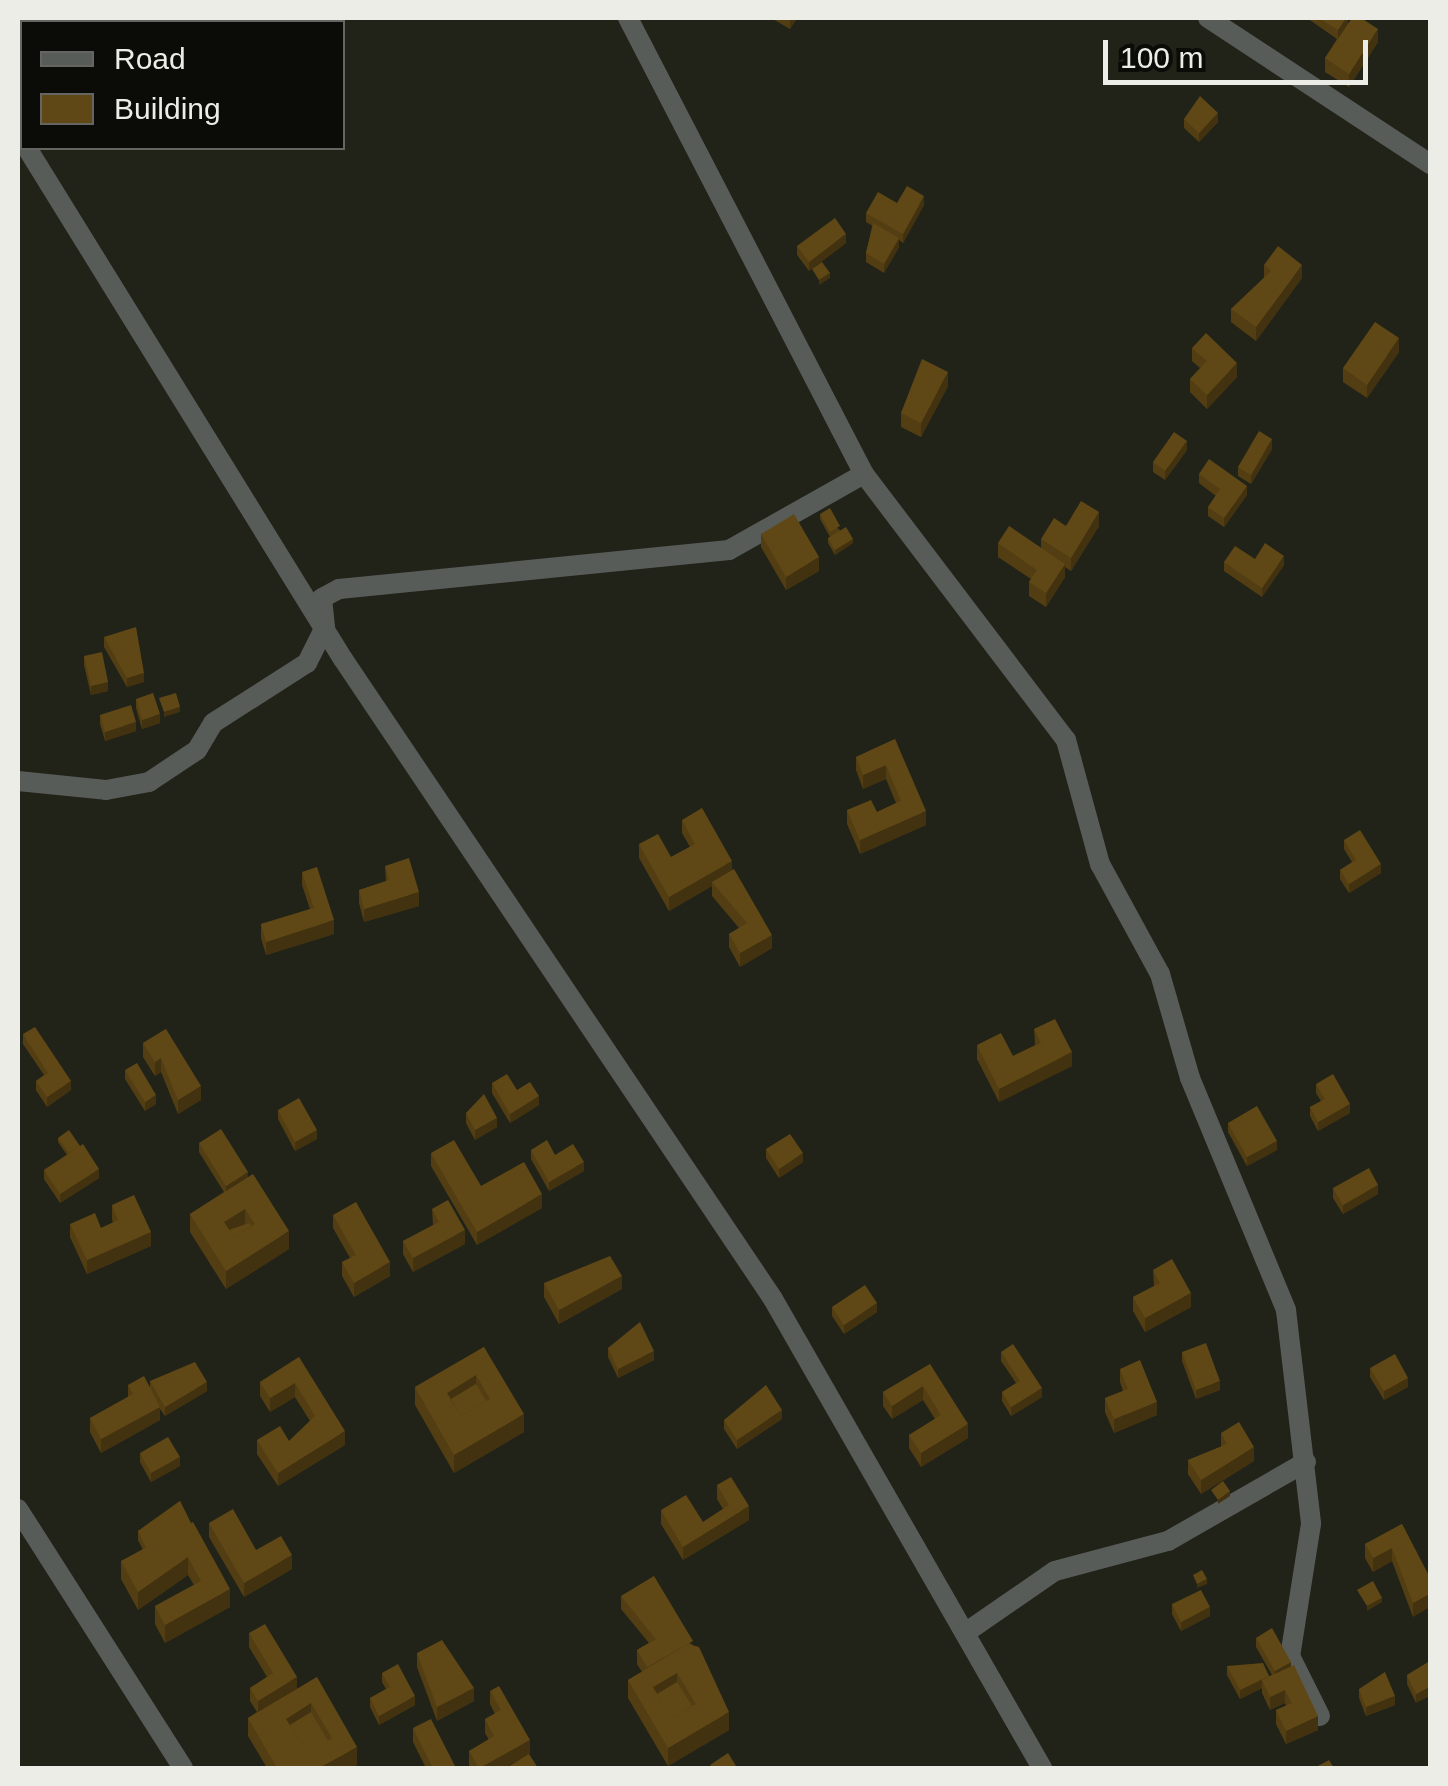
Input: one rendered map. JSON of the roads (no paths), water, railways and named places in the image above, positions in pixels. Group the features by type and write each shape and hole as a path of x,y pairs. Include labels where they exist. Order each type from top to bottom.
{"street":[{"path":"628,18 864,474 1066,740 1100,864 1160,974 1190,1078 1286,1310 1311,1524 1290,1656 1320,1716"},
{"path":"1208,18 1430,164"},
{"path":"27,150 325,627 773,1299 1042,1768"},
{"path":"18,780 106,790 149,782 197,750 213,723 308,663 325,627 322,598 339,589 729,550 864,474"},
{"path":"964,1633 1055,1571 1168,1542 1306,1462"},
{"path":"18,1509 183,1768"}]}
